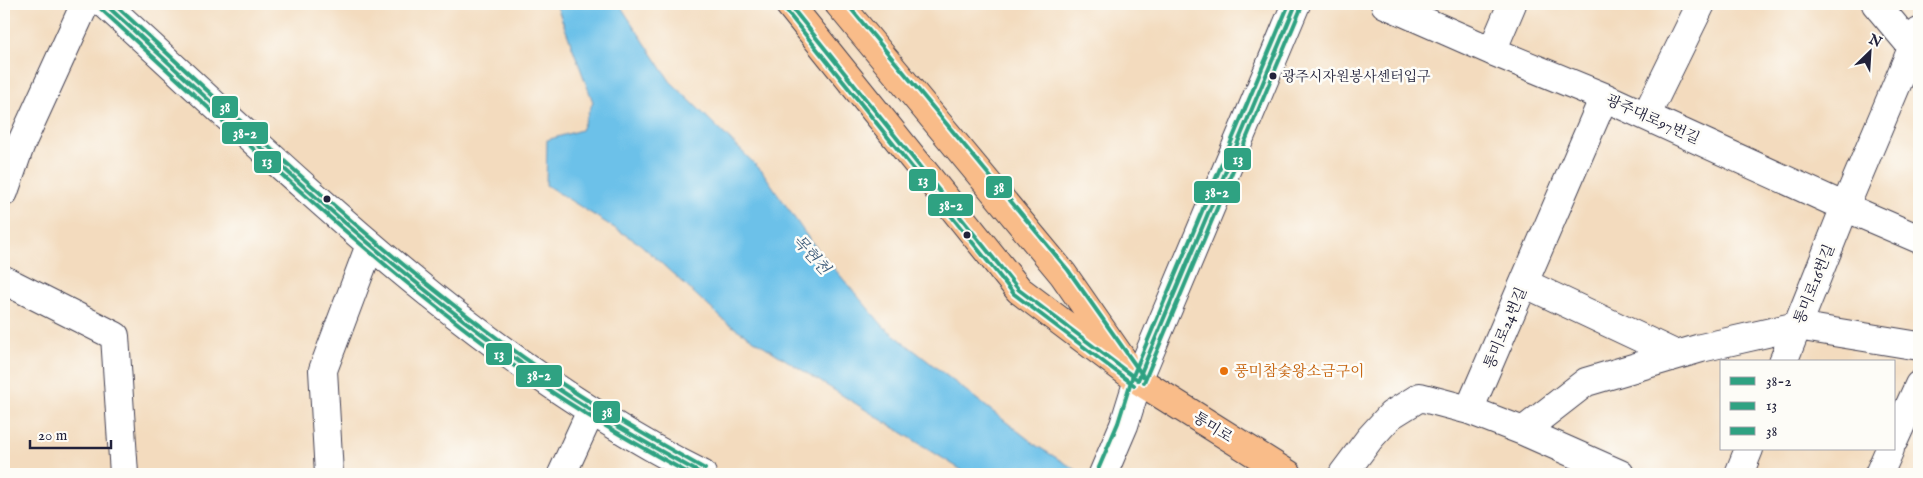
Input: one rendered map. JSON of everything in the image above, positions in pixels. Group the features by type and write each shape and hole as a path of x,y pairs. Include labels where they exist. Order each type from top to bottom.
{"main road":[{"name":"통미로","path":"789,4 1019,290 1138,380 1288,474"},
{"name":"통미로","path":"839,4 1063,274 1138,380"}],"street":[{"path":"4,192 12,151 85,4"},
{"path":"105,4 370,245 510,358 591,411 702,474"},
{"path":"1103,474 1124,425 1138,380 1296,4"},
{"name":"광주대로97번길","path":"1385,4 1604,97 1919,239"},
{"path":"1492,51 1512,4"},
{"path":"1646,116 1701,4"},
{"path":"1876,4 1917,48"},
{"name":"통미로16번길","path":"1784,360 1845,207 1917,48"},
{"name":"통미로24번길","path":"1469,410 1604,97"},
{"path":"329,474 323,370 370,245"},
{"path":"4,280 115,336 124,474"},
{"path":"1524,282 1677,355"},
{"path":"1523,431 1586,382 1677,355 1797,326 1919,346"},
{"path":"1896,436 1919,385"},
{"path":"1343,474 1370,438 1391,415 1420,397 1469,410 1523,431 1620,474"},
{"path":"562,474 591,411"},
{"path":"1739,474 1749,450"},
{"path":"1879,474 1890,450"}],"water":[{"name":"목현천","path":"556,4 619,4 670,81 762,171 809,239 884,327 1037,446 1083,474 968,474 727,323 640,244 546,185 547,140 581,130 593,102"}],"transit line":[{"name":"38-2","path":"105,4 262,149 369,244 424,289 480,333 558,389 618,427 702,474"},
{"name":"38","path":"114,4 322,195 430,286 543,371 623,422 705,469"},
{"name":"38-2","path":"789,4 1019,290 1138,380"},
{"name":"38","path":"847,4 1068,270 1143,376"},
{"name":"38","path":"1097,472 1118,423 1132,378 1289,4"},
{"name":"38-2","path":"1138,380 1296,4"},
{"name":"13","path":"1144,382 1302,6"},
{"name":"13","path":"784,8 1014,294 1134,385"},
{"name":"13","path":"101,9 258,154 420,294 476,338 553,393 690,474"}],"place":[{"name":"광주시자원봉사센터입구","path":"1273,76"},
{"name":"풍미참숯왕소금구이","path":"1224,371"}]}
